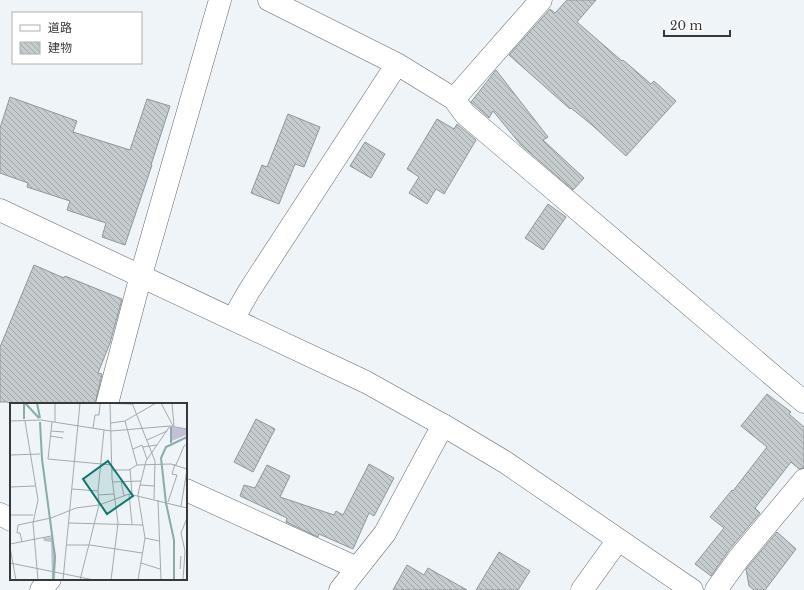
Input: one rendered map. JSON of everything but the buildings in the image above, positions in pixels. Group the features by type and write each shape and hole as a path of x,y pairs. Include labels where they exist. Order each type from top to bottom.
{"street":[{"path":"107,403 141,275 220,0"},
{"path":"269,0 397,64 454,99 465,114 804,402"},
{"path":"454,99 541,0"},
{"path":"233,318 248,291 397,64"},
{"path":"0,210 233,318 366,382 505,462 692,590"},
{"path":"340,590 385,533 443,425"},
{"path":"716,590 739,558 804,480"},
{"path":"187,490 357,568"},
{"path":"0,514 10,519"},
{"path":"582,590 618,540"}]}
